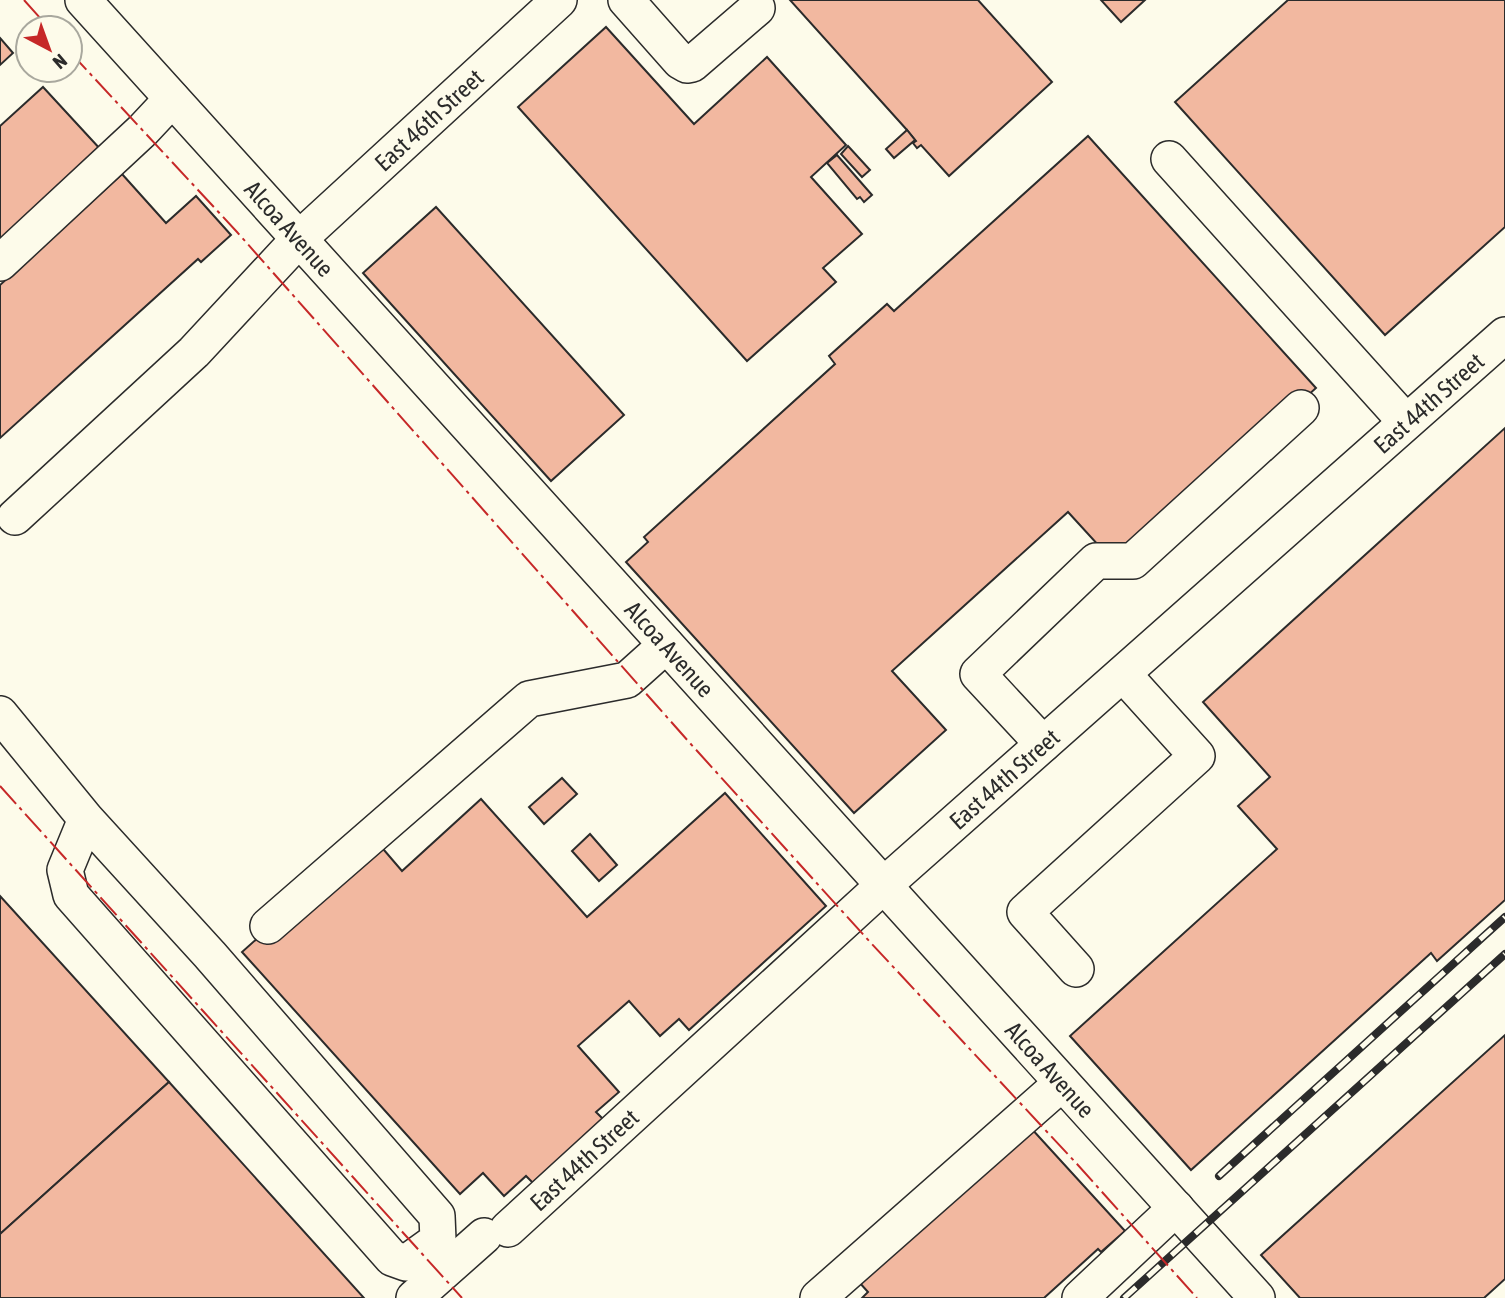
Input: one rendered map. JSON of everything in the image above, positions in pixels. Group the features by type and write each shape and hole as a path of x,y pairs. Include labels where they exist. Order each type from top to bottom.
{"street":[{"name":"Alcoa Avenue","path":"83,0 1257,1298"},
{"name":"East 46th Street","path":"15,517 194,352 299,239 559,0"},
{"path":"626,0 680,61 687,65 692,64 757,8"},
{"path":"0,263 172,99"},
{"path":"1169,159 1406,422"},
{"name":"East 44th Street","path":"414,1298 448,1250 496,1233 1505,335"},
{"path":"1043,744 978,674 1096,561 1133,561 1301,408"},
{"path":"268,926 528,699 627,680 666,645"},
{"path":"1076,970 1025,912 1197,756 1123,674"},
{"path":"0,714 86,819 210,956 437,1216 448,1250 406,1263 392,1258 71,895 65,870 86,819"},
{"path":"818,1298 1062,1083"},
{"path":"1080,1298 1176,1208"}],"building":[{"path":"790,0 978,0 1052,82 949,176 921,145 917,148 913,143 916,141 907,130"},
{"path":"1101,0 1145,0 1121,22"},
{"path":"1288,0 1505,0 1505,227 1385,335 1175,102"},
{"path":"606,27 694,124 767,57 846,145 811,177 862,234 823,268 836,282 747,361 518,107"},
{"path":"0,38 13,53 0,65"},
{"path":"43,87 102,151 0,243 0,126"},
{"path":"907,130 915,140 894,158 886,149"},
{"path":"1088,136 1316,388 1131,555 1110,558 1068,512 892,671 946,730 854,813 626,562 648,542 644,537 835,364 829,356 887,304 894,311"},
{"path":"848,146 870,170 862,177 841,154"},
{"path":"837,155 872,195 864,202 860,197 857,199 827,163"},
{"path":"122,174 166,223 196,196 231,235 201,262 198,259 0,438 0,285"},
{"path":"436,207 624,415 551,481 363,273"},
{"path":"1505,428 1505,900 1437,961 1431,953 1191,1170 1070,1036 1277,849 1238,806 1270,777 1203,702"},
{"path":"562,778 577,794 544,824 529,807"},
{"path":"725,793 826,906 689,1030 679,1019 660,1036 629,1001 578,1046 619,1092 596,1112 606,1122 535,1185 526,1176 504,1196 483,1173 460,1194 242,952 372,836 402,871 481,799 587,917"},
{"path":"590,834 617,865 599,881 572,851"},
{"path":"0,896 169,1082 0,1234"},
{"path":"1505,1035 1505,1279 1484,1298 1300,1298 1261,1255"},
{"path":"169,1082 364,1298 0,1298 0,1234"},
{"path":"1030,1127 1125,1231 1101,1252 1098,1249 1044,1298 862,1298 868,1292 859,1282"}],"railway":[{"path":"1219,1176 1505,917"},
{"path":"1124,1298 1505,954"}],"power":[{"path":"24,0 36,14"},
{"path":"84,67 237,232 689,742 1197,1298"},
{"path":"0,786 462,1298"}]}
